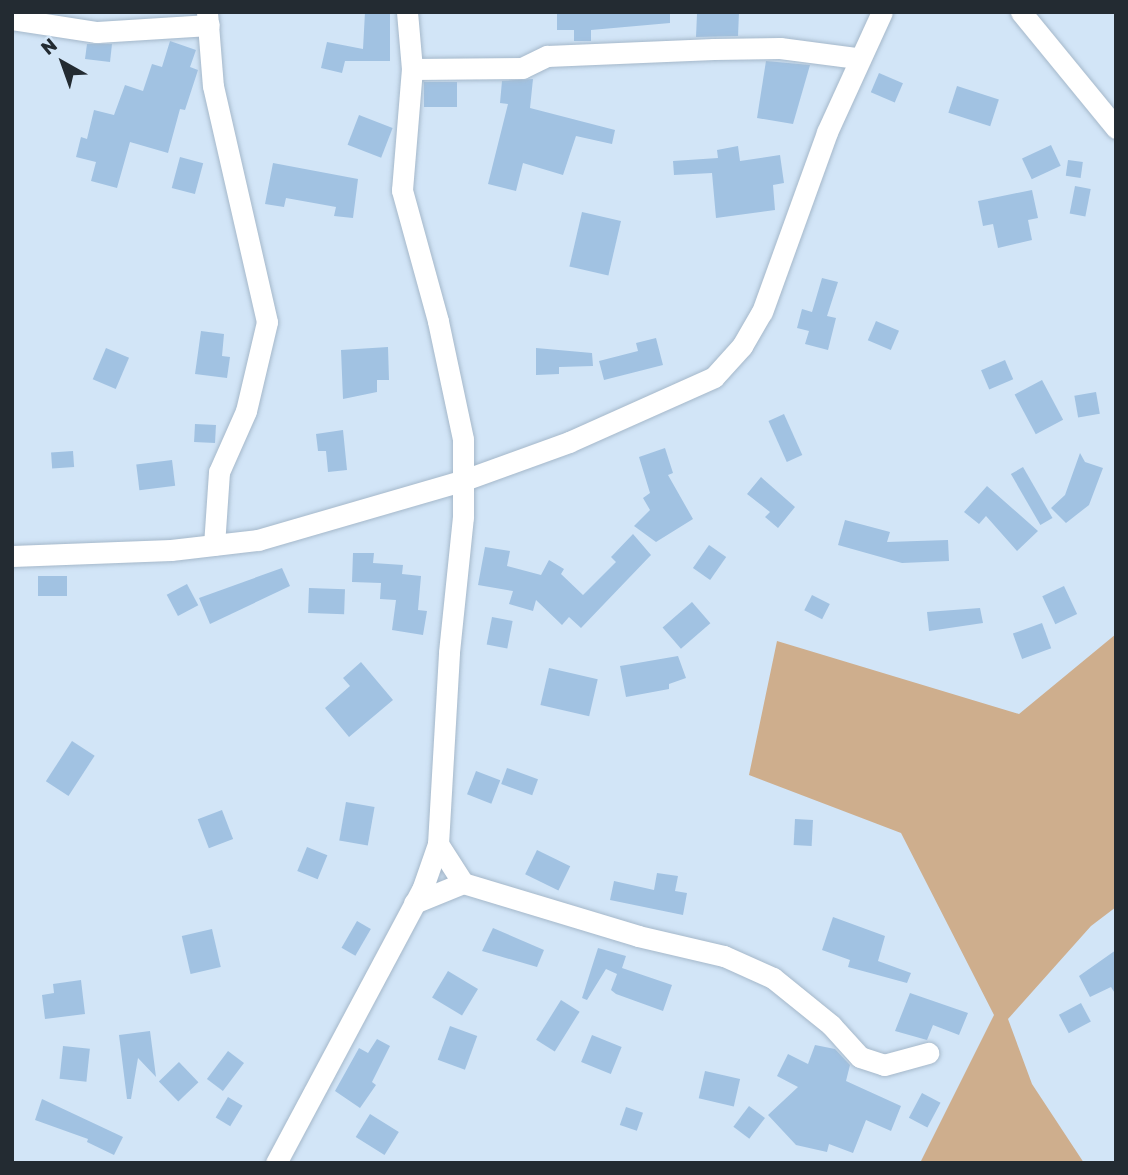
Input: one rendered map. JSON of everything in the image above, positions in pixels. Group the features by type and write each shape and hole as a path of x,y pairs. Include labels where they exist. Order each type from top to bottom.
{"street":[{"path":"276,1163 415,903 430,873 438,844 464,480 456,399 402,190 412,69 407,12"},
{"path":"12,556 214,545 258,540 464,480 569,442 714,377 742,346 762,312 794,213 858,58 882,12"},
{"path":"1021,12 1116,128"},
{"path":"12,19 97,32 208,19 213,86 267,322 246,411 219,472 214,545"},
{"path":"412,69 522,68 547,56 740,48 780,48 858,58"},
{"path":"438,844 463,883"},
{"path":"415,903 463,883 638,936 724,956 773,978 831,1025 860,1057 884,1065 928,1053"}],"shaded area":[{"path":"1116,634 1116,907 1091,926 1008,1019 1032,1084 1084,1163 920,1163 994,1015 901,833 749,775 777,641 1019,714"}],"building":[{"path":"365,12 390,12 390,61 345,61 342,73 321,68 327,42 363,49"},
{"path":"557,12 670,12 670,23 591,30 591,41 574,41 574,30 557,30"},
{"path":"739,12 738,36 696,37 697,14"},
{"path":"170,41 196,50 190,67 198,70 185,110 180,109 168,153 130,142 117,188 91,181 96,162 76,157 81,137 87,139 94,110 114,115 125,85 143,91 152,64 162,67"},
{"path":"87,44 112,44 110,62 85,59"},
{"path":"766,61 810,65 793,124 757,118"},
{"path":"879,73 903,83 895,102 871,92"},
{"path":"533,79 530,108 615,130 612,144 576,136 563,175 523,163 516,191 488,184 508,104 500,103 502,81"},
{"path":"424,82 457,82 457,107 424,107"},
{"path":"957,86 999,100 990,126 948,113"},
{"path":"359,115 393,128 381,158 348,145"},
{"path":"1051,145 1061,166 1032,179 1022,159"},
{"path":"738,146 740,161 780,155 784,183 773,185 775,210 716,218 712,173 674,175 673,161 718,158 717,150"},
{"path":"180,157 203,163 195,194 172,188"},
{"path":"1068,160 1083,162 1081,178 1066,176"},
{"path":"273,163 358,179 353,218 334,216 336,207 286,198 284,207 265,204"},
{"path":"1075,186 1091,189 1085,217 1070,213"},
{"path":"1032,190 1038,218 1028,220 1032,240 998,248 993,224 983,226 978,201"},
{"path":"582,212 621,221 608,276 569,267"},
{"path":"822,278 838,282 827,316 836,318 828,350 805,344 809,331 797,328 802,309 812,312"},
{"path":"876,321 899,331 891,350 868,340"},
{"path":"201,331 224,334 222,356 230,357 227,378 195,374"},
{"path":"656,338 663,365 604,380 599,361 638,351 636,343"},
{"path":"388,347 389,380 377,380 377,392 343,399 341,350"},
{"path":"106,348 129,358 116,389 93,379"},
{"path":"536,348 592,353 593,366 559,367 559,374 536,375"},
{"path":"1005,360 1013,379 989,389 981,370"},
{"path":"1042,380 1063,420 1036,434 1015,395"},
{"path":"1096,392 1100,414 1078,417 1074,396"},
{"path":"784,414 802,455 787,462 768,421"},
{"path":"195,424 216,425 215,443 194,442"},
{"path":"343,430 347,470 328,472 326,451 318,451 316,434"},
{"path":"665,448 673,473 668,475 693,519 656,542 634,526 650,510 643,498 650,493 639,457"},
{"path":"73,451 74,467 52,468 51,453"},
{"path":"1080,453 1085,462 1103,468 1089,505 1066,523 1051,508 1065,495"},
{"path":"172,460 175,486 139,490 136,464"},
{"path":"1023,467 1052,518 1040,525 1011,474"},
{"path":"761,477 795,507 778,528 765,517 770,512 747,494"},
{"path":"987,486 1038,531 1017,551 986,516 979,524 964,512"},
{"path":"845,520 890,532 887,542 948,540 949,561 902,563 838,545"},
{"path":"633,534 651,555 581,628 569,617 562,625 536,600 533,611 509,604 513,591 478,585 485,547 510,551 507,566 541,575 549,560 564,569 561,574 583,595 616,562 611,557"},
{"path":"709,545 726,557 710,580 693,568"},
{"path":"353,553 374,553 373,563 403,565 402,574 421,576 418,610 427,611 423,635 392,630 396,600 380,599 381,583 352,582"},
{"path":"282,568 290,586 210,624 199,598"},
{"path":"38,576 67,576 67,596 38,596"},
{"path":"187,584 198,605 178,616 167,595"},
{"path":"1064,586 1077,614 1055,624 1042,596"},
{"path":"309,588 345,589 344,614 308,613"},
{"path":"812,595 830,604 822,619 804,610"},
{"path":"692,602 710,623 681,649 663,628"},
{"path":"980,608 983,623 929,631 927,612"},
{"path":"492,617 513,621 507,648 487,644"},
{"path":"1042,623 1051,648 1022,659 1013,634"},
{"path":"678,656 686,678 669,684 669,689 626,697 620,666"},
{"path":"361,662 393,700 349,737 325,708 350,686 343,678"},
{"path":"549,668 598,679 589,716 540,705"},
{"path":"72,741 95,756 69,796 46,781"},
{"path":"507,768 538,779 532,795 501,784"},
{"path":"476,771 500,780 491,804 467,794"},
{"path":"346,802 375,807 368,845 339,840"},
{"path":"222,810 233,839 209,848 198,819"},
{"path":"795,819 813,820 812,846 794,845"},
{"path":"307,847 327,855 318,879 297,871"},
{"path":"537,850 570,866 558,890 525,874"},
{"path":"657,873 678,876 675,891 687,893 683,915 610,900 614,881 654,890"},
{"path":"833,917 885,936 878,961 911,973 907,983 848,967 850,960 822,950"},
{"path":"357,921 371,929 355,956 342,948"},
{"path":"493,928 544,950 537,967 482,951"},
{"path":"212,929 221,967 191,974 182,936"},
{"path":"598,948 626,956 622,968 672,985 663,1011 616,994 611,990 617,974 606,969 587,1000 582,998"},
{"path":"1116,950 1116,995 1111,987 1090,997 1079,976"},
{"path":"448,971 478,989 462,1016 432,998"},
{"path":"81,980 85,1014 45,1019 42,995 54,993 53,984"},
{"path":"910,993 968,1013 959,1035 933,1025 927,1040 895,1031"},
{"path":"561,1000 580,1012 555,1052 536,1040"},
{"path":"1081,1003 1091,1022 1069,1033 1059,1015"},
{"path":"450,1026 477,1036 465,1070 438,1060"},
{"path":"150,1031 156,1077 138,1058 131,1099 127,1099 119,1035"},
{"path":"592,1035 622,1047 611,1074 581,1062"},
{"path":"377,1039 390,1046 372,1082 376,1085 360,1108 335,1091 359,1048 368,1053"},
{"path":"815,1045 835,1049 850,1065 846,1081 901,1106 891,1131 866,1120 853,1153 829,1144 827,1152 796,1145 768,1115 798,1087 777,1076 788,1054 808,1064"},
{"path":"63,1046 90,1049 86,1082 60,1079"},
{"path":"228,1051 244,1063 223,1091 207,1079"},
{"path":"179,1062 198,1082 178,1102 159,1081"},
{"path":"705,1071 740,1079 734,1106 699,1098"},
{"path":"922,1093 941,1103 927,1128 909,1118"},
{"path":"228,1097 243,1106 230,1126 216,1118"},
{"path":"42,1099 123,1137 114,1155 87,1142 88,1139 35,1120"},
{"path":"749,1106 765,1118 749,1139 733,1127"},
{"path":"626,1107 643,1113 637,1131 620,1125"},
{"path":"370,1114 399,1132 385,1155 356,1137"}]}
